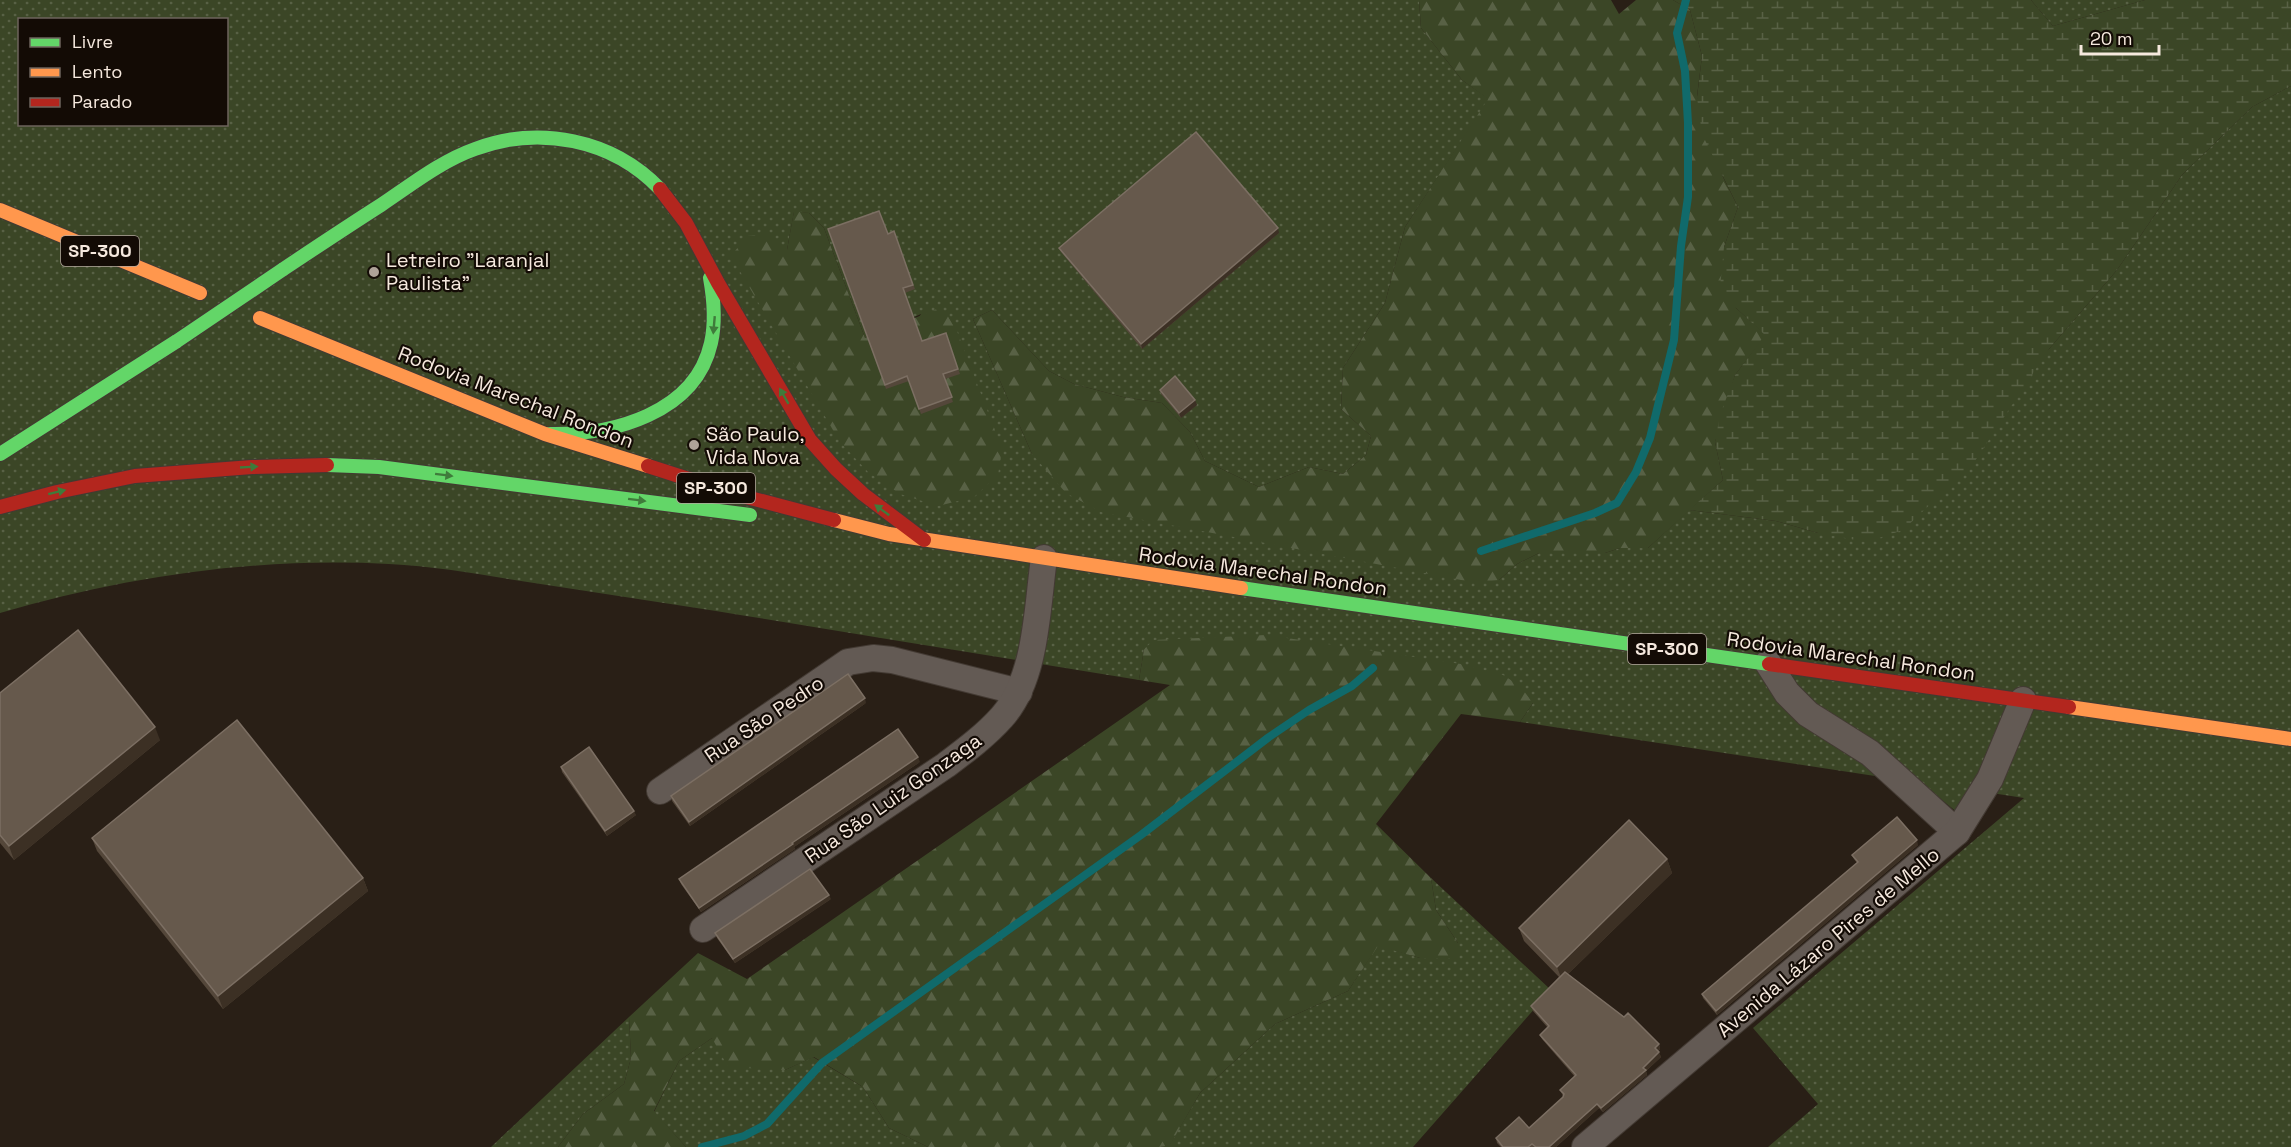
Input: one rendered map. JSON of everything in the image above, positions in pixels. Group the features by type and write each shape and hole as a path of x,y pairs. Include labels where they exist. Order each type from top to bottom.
{"main road":[{"path":"0,454 177,341 446,163 492,142 528,135 570,139 599,147 641,171 669,199 690,229 708,267 810,440 842,477 866,499 924,540"},
{"name":"SP-300","path":"0,210 200,292"},
{"path":"545,434 586,434 620,426 648,417 674,402 693,382 705,359 713,335 714,300 708,267"},
{"name":"Rodovia Marechal Rondon","path":"260,318 545,434 735,494 889,534 2291,739"},
{"path":"0,507 57,492 135,476 230,468 318,465 391,469 889,534"}],"street":[{"name":"Rua São Luiz Gonzaga","path":"703,929 964,751 1004,716 1019,692 1029,662 1044,558"},
{"name":"Rua São Pedro","path":"660,791 848,662 873,658 892,660 1019,692"},
{"path":"1768,663 1787,693 1808,714 1870,753 1957,832"},
{"name":"Avenida Lázaro Pires de Mello","path":"1585,1147 1957,832 1990,779 2024,700"}],"green space":[{"path":"0,0 1419,0 1421,28 1462,80 1489,99 1405,227 1385,303 1343,368 1341,409 1371,436 1366,455 1343,474 1309,467 1259,487 1205,461 1190,432 1162,403 1123,397 1074,384 1049,371 992,310 973,319 1032,454 1499,580 1517,564 1539,553 1605,553 1620,548 1648,548 1689,510 1776,521 1818,533 2049,349 2117,270 2182,175 2252,107 2291,86 2291,1147 1768,1147 1818,1104 1753,1028 2024,798 1972,790 1958,813 1921,783 1520,722 1533,703 1144,649 1139,680 716,611 422,567 340,563 241,567 143,579 0,613","holes":["794,212 809,213 824,228 865,338 921,314 840,442 787,250"]},
{"path":"1419,0 1611,0 1619,14 1636,0 1673,0 1690,10 1702,56 1697,96 1723,177 1738,207 1724,247 1736,308 1766,335 1735,375 1715,442 1723,480 1648,548 1620,548 1605,553 1539,553 1517,564 1499,580 1477,583 1101,512 1066,493 1032,454 973,319 992,310 1049,371 1074,384 1123,397 1162,403 1190,432 1205,461 1259,487 1309,467 1343,474 1366,455 1371,436 1341,409 1343,368 1385,303 1405,227 1488,99 1462,80 1421,28"},
{"path":"1673,0 2031,0 2053,26 2145,0 2291,0 2291,86 2252,107 2182,175 2117,270 2049,349 1973,464 1903,530 1867,542 1818,533 1776,521 1689,510 1723,480 1715,442 1720,415 1735,375 1765,335 1736,308 1720,288 1724,247 1738,207 1702,134 1697,97 1702,56 1690,10"},
{"path":"2031,0 2145,0 2053,26"},
{"path":"794,211 809,213 824,228 865,338 937,309 948,316 957,331 1002,449 998,475 974,497 938,506 900,494 868,472 840,442 731,256 747,236 769,234 787,250"},
{"path":"1266,635 1461,664 1503,675 1520,686 1533,703 1520,722 1461,714 1376,824 1431,878 1436,910 1458,943 1457,958 1420,958 1378,946 1348,991 1275,1024 1200,1093 1170,1145 1160,1147 928,1147 889,1128 863,1087 814,1057 785,1070 728,1067 712,1038 679,1061 654,1111 686,1147 558,1147 583,1114 624,1084 631,1058 629,1017 698,953 747,979 1170,685 1139,680 1144,649 1154,640"},
{"path":"1431,878 1551,990 1413,1147 1160,1147 1170,1144 1200,1093 1275,1024 1348,991 1378,945 1420,958 1458,943 1436,910"},
{"path":"629,1017 631,1058 624,1084 583,1114 558,1147 491,1147"},
{"path":"712,1038 785,1070 813,1057 863,1087 889,1128 928,1147 686,1147 654,1112 679,1061"}],"building":[{"path":"1196,132 1278,228 1141,344 1059,248"},
{"path":"879,211 888,234 894,231 913,285 903,288 922,341 946,333 958,369 943,374 952,397 919,409 907,376 885,385 828,229"},
{"path":"1175,376 1195,400 1179,413 1160,390"},
{"path":"78,630 155,727 9,846 0,835 0,693"},
{"path":"848,674 865,698 689,822 671,796"},
{"path":"237,720 363,878 218,996 92,838"},
{"path":"898,729 918,757 699,908 679,879"},
{"path":"589,747 634,811 605,831 561,767"},
{"path":"1897,817 1917,840 1716,1011 1702,994 1858,862 1852,855"},
{"path":"1629,820 1667,859 1557,967 1519,928"},
{"path":"810,869 829,895 733,959 715,933"},
{"path":"1565,972 1624,1017 1628,1013 1659,1044 1655,1048 1659,1052 1643,1068 1646,1070 1601,1108 1597,1104 1549,1147 1536,1147 1532,1144 1528,1147 1503,1147 1496,1138 1519,1117 1529,1128 1563,1097 1564,1094 1560,1090 1576,1075 1540,1035 1549,1026 1531,1006"}],"waterway":[{"path":"1481,551 1595,513 1617,503 1636,472 1650,438 1674,340 1681,246 1688,197 1685,71 1677,33 1686,0"},
{"path":"702,1147 744,1136 767,1124 822,1063 1141,835 1269,737 1309,710 1352,686 1373,668"}],"traffic: fast":[{"path":"282,270 438,167 462,154 499,142 524,138 574,141 620,158 660,189"},
{"path":"177,341 282,270"},
{"path":"550,434 599,430 648,416 669,403 688,387 702,367 711,343 714,310 710,278"},
{"path":"0,454 177,341"},
{"path":"327,465 379,467 750,515"},
{"path":"1241,588 1769,664"}],"traffic: slow":[{"path":"0,210 200,293"},
{"path":"260,318 545,434 648,466"},
{"path":"834,520 889,534 1241,588"},
{"path":"2069,707 2291,739"}],"traffic: jam":[{"path":"660,189 686,223 718,283 810,440 863,494 924,540"},
{"path":"0,507 57,492 135,476 252,467 327,465"},
{"path":"648,466 735,494 834,520"},
{"path":"1769,664 2069,707"}],"place":[{"name":"Letreiro \"Laranjal Paulista\"","path":"374,272"},
{"name":"São Paulo, Vida Nova","path":"694,445"}]}
